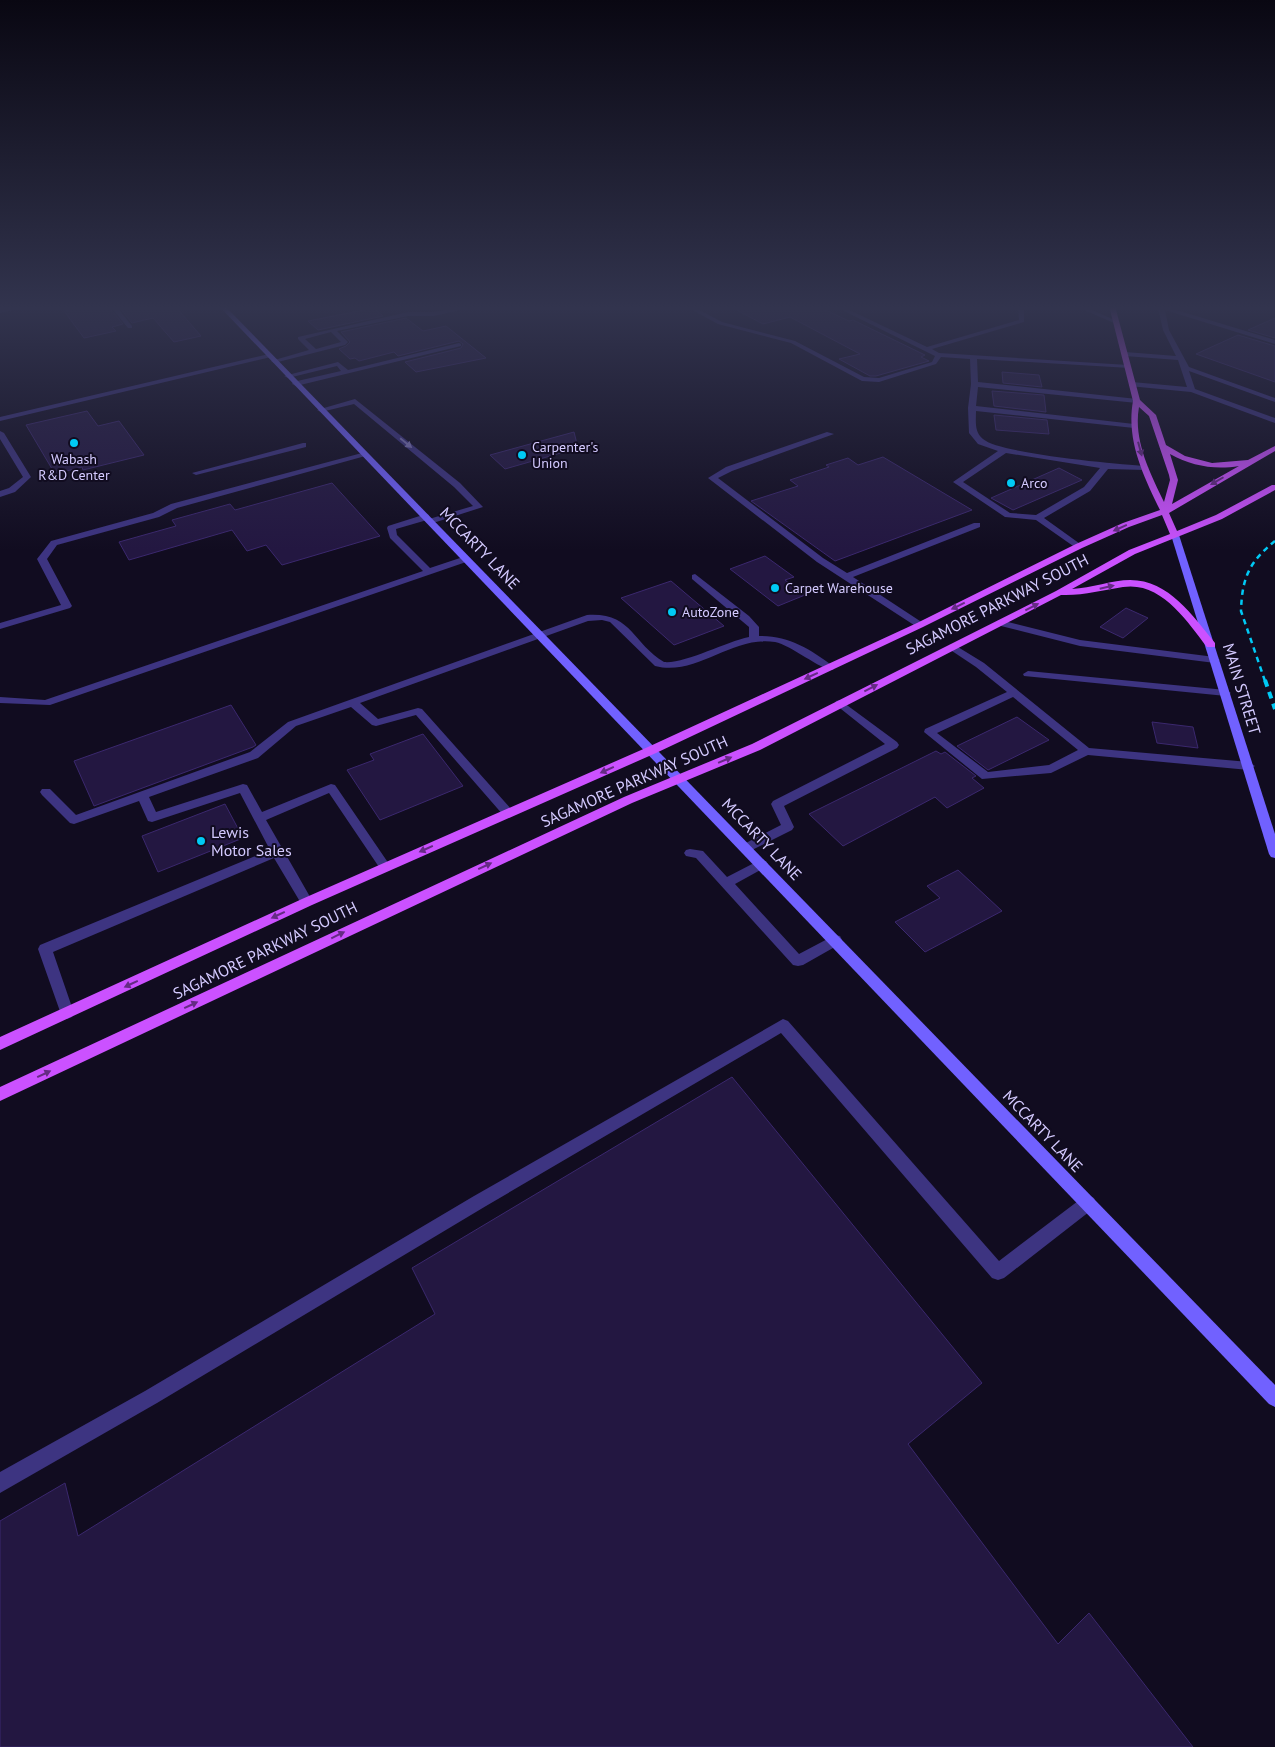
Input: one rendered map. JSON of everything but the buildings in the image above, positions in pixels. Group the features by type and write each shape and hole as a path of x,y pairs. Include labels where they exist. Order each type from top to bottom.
{"main road":[{"name":"MCCARTY LANE","path":"299,388 680,779 1275,1398"},
{"path":"1133,388 1137,401 1152,415 1174,480 1166,511"},
{"path":"1137,401 1133,414 1134,426 1145,468 1166,511 1175,535"},
{"path":"1163,446 1181,459 1202,465 1224,466 1257,459"},
{"name":"SAGAMORE PARKWAY SOUTH","path":"0,1044 307,902 652,750 920,625 1079,546 1126,525 1166,511 1275,448"},
{"name":"SAGAMORE PARKWAY SOUTH","path":"0,1094 628,800 756,747 1058,594 1132,552 1220,517 1275,487"},
{"name":"MAIN STREET","path":"1175,535 1211,644 1275,854"},
{"path":"1058,594 1094,590 1120,584 1144,585 1160,591 1176,604 1211,644"}],"street":[{"path":"0,419 140,388"},
{"path":"975,388 972,408 973,433 981,442 1005,450 1106,466 1145,468"},
{"path":"1007,388 1085,398 1137,401"},
{"path":"1167,388 1192,390 1267,406"},
{"path":"1228,388 1267,406 1275,421"},
{"path":"321,410 355,401 457,485 479,506 391,528 393,536 428,572"},
{"path":"972,408 1134,426"},
{"path":"0,433 27,478 12,490 0,494"},
{"path":"830,434 730,469 712,478 820,560 920,625"},
{"path":"196,473 303,445"},
{"path":"1005,450 957,482 1008,515 1038,518 1079,546"},
{"path":"0,626 67,606 42,559 54,544 156,515 174,506 365,455"},
{"path":"1038,518 1087,489 1106,466"},
{"path":"846,577 977,525"},
{"path":"0,700 46,703 466,559"},
{"path":"695,577 746,618 754,627 754,637"},
{"path":"46,792 74,820 254,754 292,724 587,618 602,616 613,620 659,664 668,666 681,664 754,637 778,640 799,647 829,668"},
{"path":"1000,623 1038,635 1097,647 1216,660"},
{"path":"953,646 980,665 1086,751"},
{"path":"1028,674 1226,693"},
{"path":"1014,693 929,732 986,776 1051,769 1086,751 1249,766"},
{"path":"352,702 376,723 418,711 508,813"},
{"path":"746,848 788,827 777,804 893,745 840,704"},
{"path":"143,796 152,818 243,788 277,852 307,902"},
{"path":"259,818 331,788 385,867"},
{"path":"67,1013 45,948 277,852"},
{"path":"690,853 699,854 798,961 835,940"},
{"path":"726,883 762,864"},
{"path":"0,1483 152,1397 480,1201 783,1026 998,1272 1088,1203"}],"railway":[{"path":"1265,681 1241,611 1245,580 1259,556 1275,541"},
{"path":"1265,680 1275,709"}],"place":[{"name":"Wabash R&D Center","path":"74,443"},
{"name":"Carpenter's Union","path":"522,455"},
{"name":"Arco","path":"1011,483"},
{"name":"Carpet Warehouse","path":"775,588"},
{"name":"AutoZone","path":"672,612"},
{"name":"Lewis Motor Sales","path":"201,841"}]}
